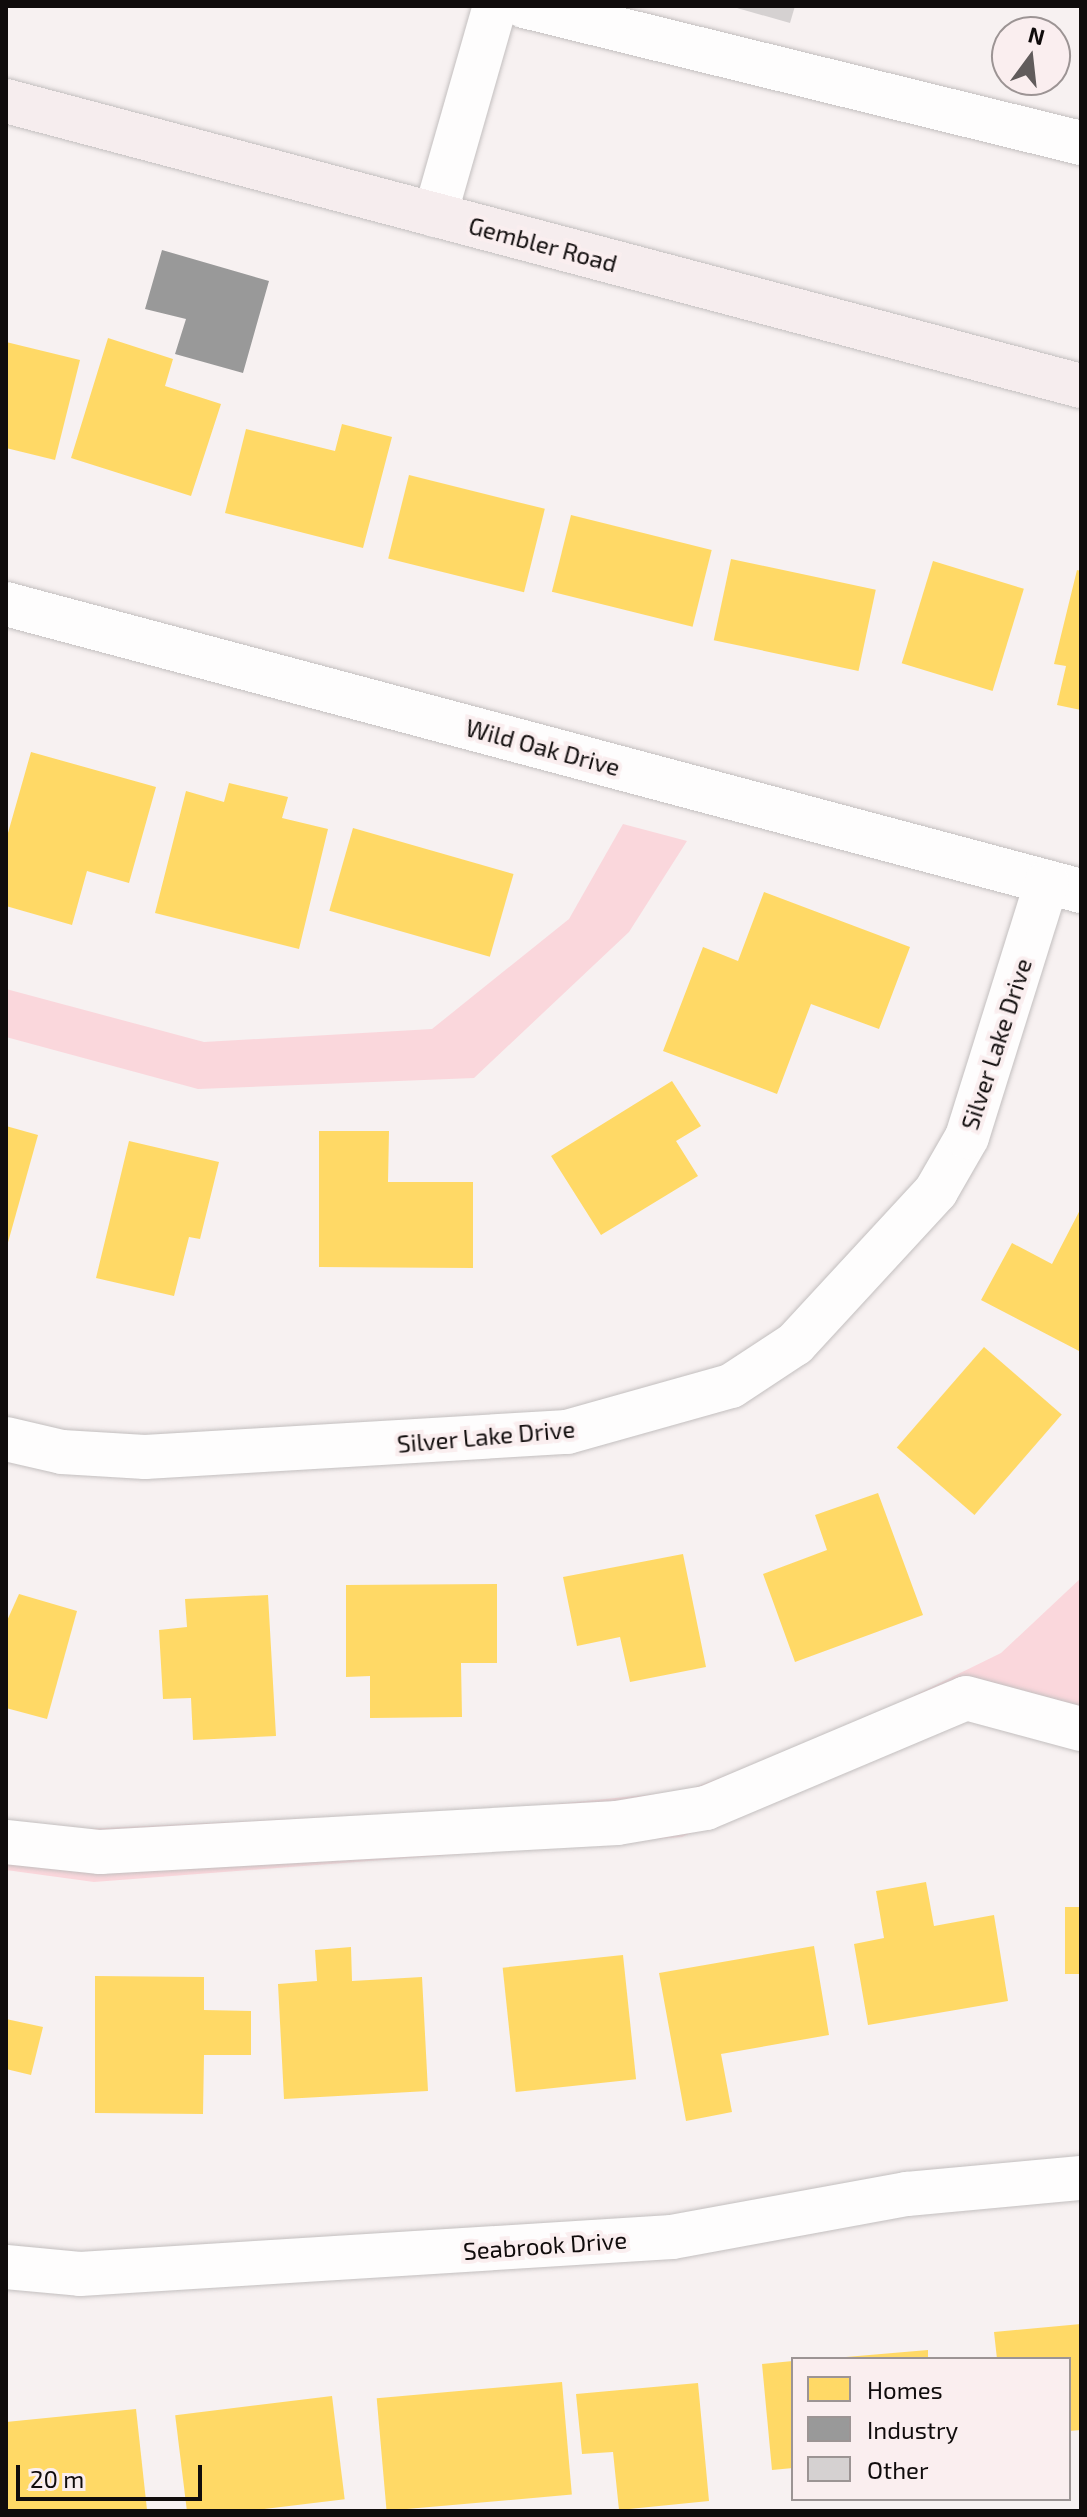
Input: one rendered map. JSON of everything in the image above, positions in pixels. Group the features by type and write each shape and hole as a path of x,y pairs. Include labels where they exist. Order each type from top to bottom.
{"main road":[{"name":"Gembler Road","path":"6,101 1081,386"}],"street":[{"path":"435,215 495,6"},
{"path":"524,6 1081,143"},
{"name":"Wild Oak Drive","path":"6,604 1064,886"},
{"name":"Silver Lake Drive","path":"6,1439 62,1452 145,1457 551,1433 731,1386 795,1344 936,1191 972,1124 1064,886"},
{"path":"6,1842 100,1852 617,1823 706,1808 966,1698 1081,1729"},
{"name":"Seabrook Drive","path":"6,2267 80,2274 672,2237 907,2194 1081,2178"}],"shaded area":[{"path":"623,824 687,841 629,932 474,1078 198,1089 6,1037 6,989 204,1042 432,1029 569,919"},
{"path":"1081,1578 1081,1748 965,1716 682,1837 94,1882 6,1870 6,1821 85,1829 516,1808 685,1791 840,1732 1001,1653"}],"building: Homes":[{"path":"108,338 173,359 165,386 221,404 191,496 71,458"},
{"path":"6,342 80,360 55,460 6,448"},
{"path":"342,424 392,437 363,548 225,513 246,429 335,451"},
{"path":"409,475 545,509 524,592 388,558"},
{"path":"571,515 712,550 693,627 552,592"},
{"path":"731,559 876,590 859,671 714,640"},
{"path":"933,561 1024,589 993,691 902,663"},
{"path":"1077,570 1081,571 1081,710 1057,705 1066,666 1054,664"},
{"path":"31,752 156,787 129,883 87,871 72,925 6,906 6,840"},
{"path":"229,783 288,797 282,818 328,829 299,949 155,913 186,791 224,802"},
{"path":"353,828 514,874 490,957 329,911"},
{"path":"764,892 910,947 879,1029 811,1004 777,1094 663,1051 703,947 738,961"},
{"path":"672,1081 701,1126 676,1141 698,1176 601,1235 551,1156"},
{"path":"6,1126 38,1135 7,1246 6,1246"},
{"path":"319,1131 389,1131 388,1182 473,1182 473,1268 319,1267"},
{"path":"129,1141 219,1162 200,1239 189,1237 174,1296 96,1278"},
{"path":"1081,1208 1081,1352 981,1300 1012,1243 1052,1264"},
{"path":"984,1347 1062,1415 974,1515 897,1447"},
{"path":"878,1493 923,1615 795,1662 763,1574 827,1550 815,1515"},
{"path":"683,1554 706,1667 630,1682 620,1637 577,1646 563,1577"},
{"path":"497,1584 497,1663 461,1663 462,1717 370,1718 370,1676 346,1677 346,1585"},
{"path":"19,1594 77,1611 47,1719 6,1708 6,1623"},
{"path":"268,1595 276,1736 193,1740 191,1698 163,1699 159,1630 187,1627 185,1599"},
{"path":"926,1882 934,1926 994,1915 1008,2001 868,2025 854,1944 884,1938 876,1891"},
{"path":"1065,1907 1081,1907 1081,1974 1065,1974"},
{"path":"814,1946 829,2035 721,2054 732,2112 686,2121 659,1973"},
{"path":"351,1947 352,1981 422,1977 428,2091 284,2099 278,1984 317,1981 315,1950"},
{"path":"623,1955 636,2079 516,2092 503,1968"},
{"path":"95,1976 204,1977 204,2010 251,2011 251,2055 204,2055 203,2114 95,2113"},
{"path":"6,2019 43,2027 31,2075 6,2069"},
{"path":"1081,2324 1081,2430 1071,2431 1071,2357 997,2357 994,2332"},
{"path":"928,2350 928,2357 846,2357"},
{"path":"791,2361 791,2468 772,2470 762,2364"},
{"path":"562,2382 572,2495 387,2511 377,2398"},
{"path":"698,2383 709,2501 619,2510 613,2452 582,2454 576,2394"},
{"path":"332,2396 345,2499 249,2511 187,2511 175,2415"},
{"path":"136,2409 147,2510 6,2511 6,2422"}],"building: Industry":[{"path":"162,250 269,281 243,373 175,354 186,319 145,309"}],"building: Other":[{"path":"730,6 795,6 790,23"}]}
